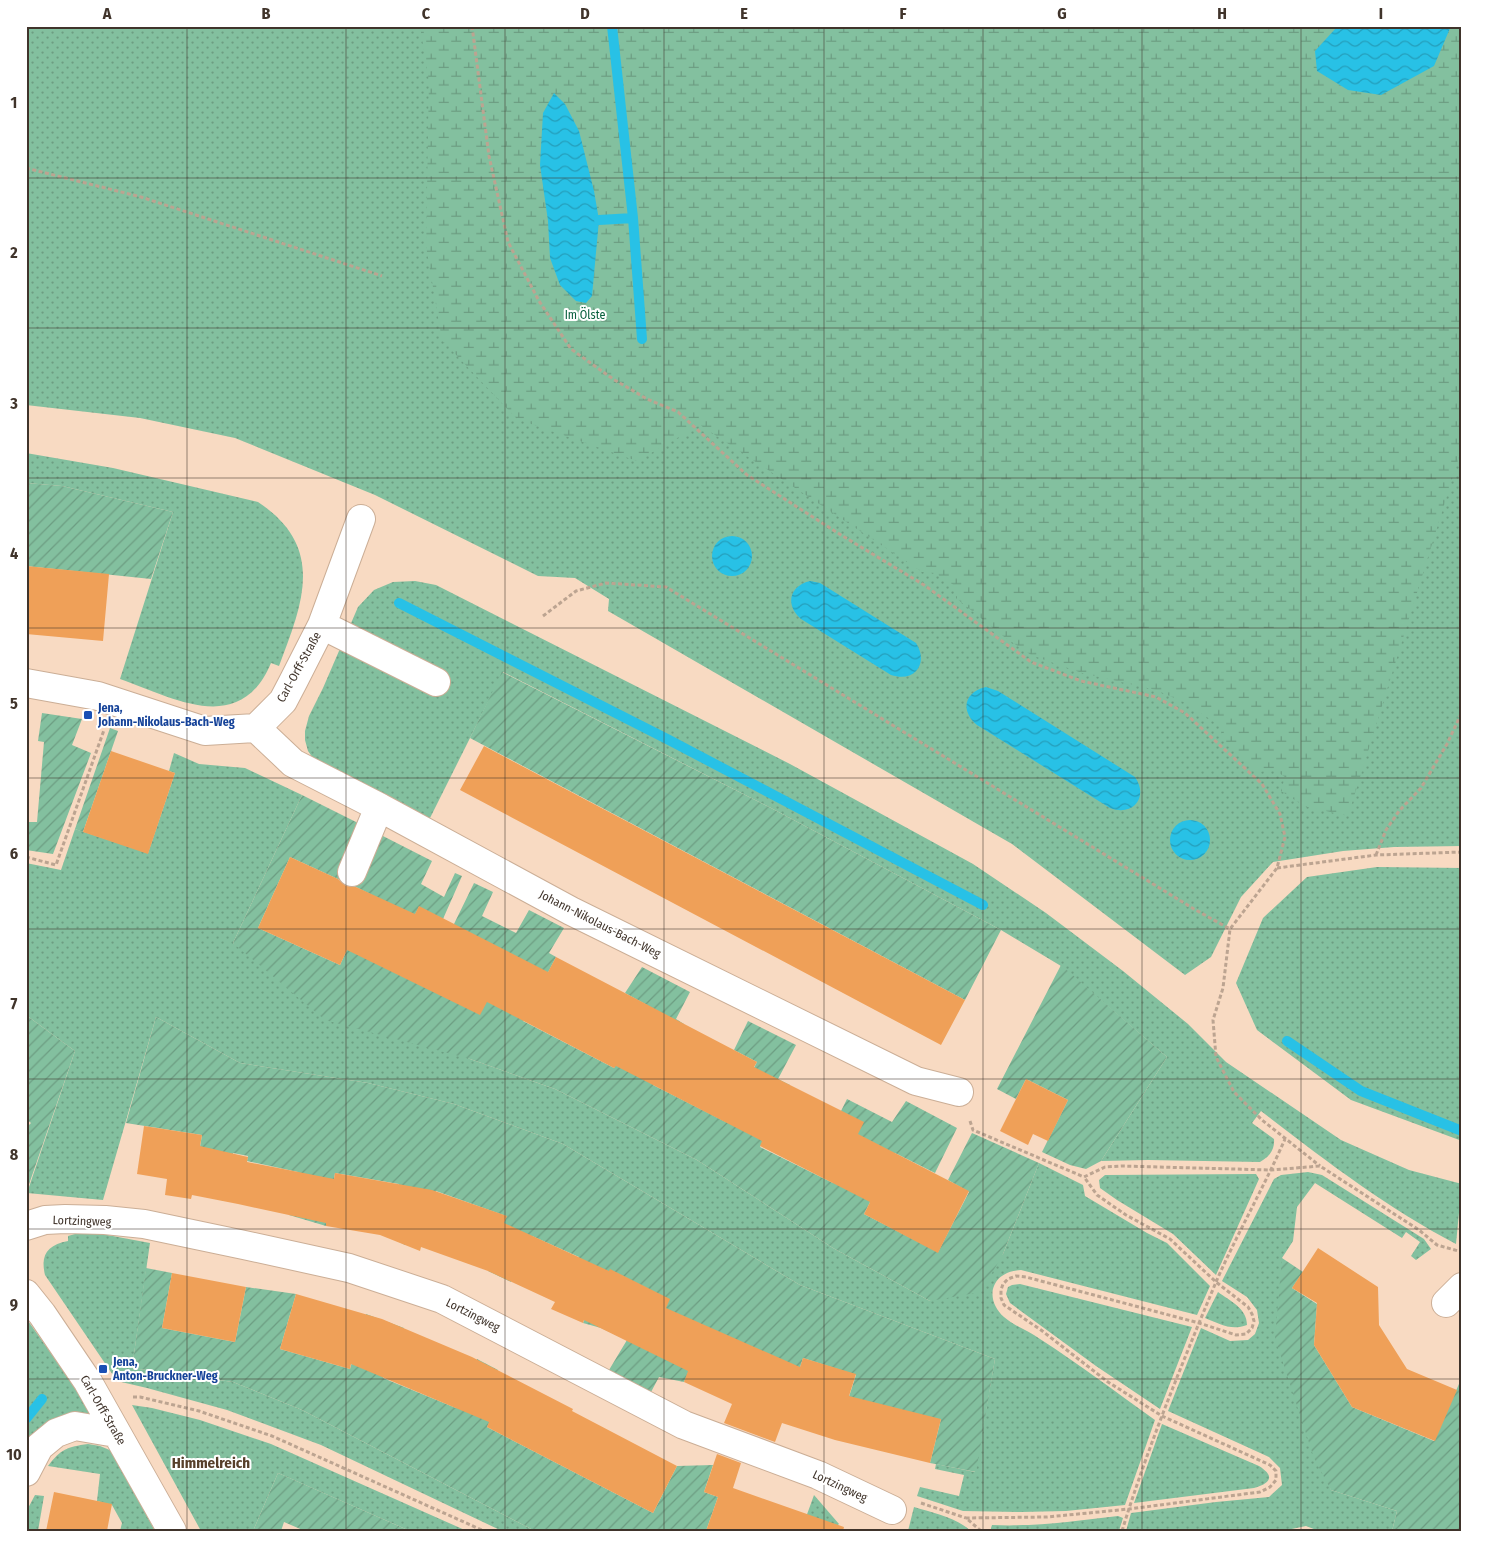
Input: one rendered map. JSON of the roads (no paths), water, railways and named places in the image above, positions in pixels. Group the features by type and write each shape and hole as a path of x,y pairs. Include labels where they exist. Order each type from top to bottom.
{"street":[{"name":"Carl-Orff-Straße","path":"256,728 283,701 322,625 361,519"},
{"path":"322,625 436,682"},
{"path":"26,683 98,696 204,731 256,728"},
{"name":"Johann-Nikolaus-Bach-Weg","path":"256,728 293,763 571,911 916,1081 959,1092"},
{"path":"352,872 379,808"},
{"name":"Lortzingweg","path":"26,1226 45,1220 65,1219 105,1220 144,1224 349,1268 442,1299 684,1425 818,1475 892,1510"},
{"name":"Carl-Orff-Straße","path":"26,1294 83,1374 96,1400 172,1531"},
{"path":"26,1472 39,1447 56,1432 75,1426 116,1434"}],"water":[{"path":"1350,26 1451,26 1434,66 1381,95 1348,90 1317,71 1315,51 1336,28"},
{"path":"554,93 565,104 579,131 599,220 592,296 586,303 576,301 560,285 550,258 548,221 540,165 543,113"},
{"path":"732,536 746,542 752,556 746,570 732,576 718,570 712,556 718,542"},
{"path":"810,581 820,583 916,643 920,650 921,658 920,664 913,674 899,677 891,675 801,619 793,608 792,597 797,587"},
{"path":"986,687 998,691 1135,777 1139,784 1140,792 1136,803 1126,810 1110,808 977,725 968,714 967,703 973,693"},
{"path":"1190,820 1204,826 1210,840 1204,854 1190,860 1176,854 1170,840 1176,826"}],"waterway":[{"path":"612,26 633,218 642,339"},
{"path":"599,220 633,218"},
{"path":"399,603 669,740 983,905"},
{"path":"1287,1041 1361,1091 1462,1131"},
{"path":"26,1419 42,1399"}],"place":[{"name":"Jena, Johann-Nikolaus-Bach-Weg","path":"88,715"},
{"name":"Jena, Anton-Bruckner-Weg","path":"103,1369"}],"district":[{"name":"Himmelreich","path":"211,1463"}],"park label":[{"name":"Im Ölste","path":"585,315"}]}
